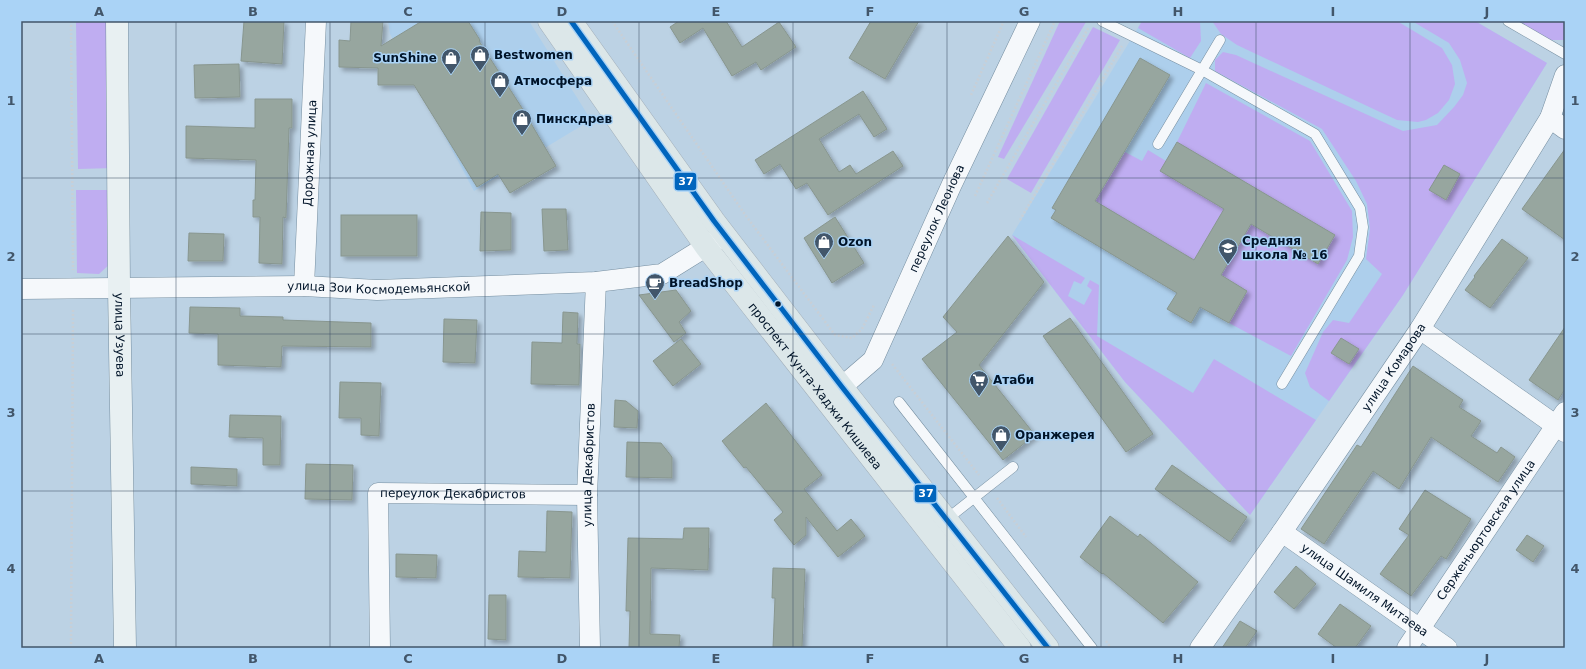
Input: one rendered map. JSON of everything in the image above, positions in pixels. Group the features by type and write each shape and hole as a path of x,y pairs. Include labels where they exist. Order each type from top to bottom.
{"main road":[{"name":"улица Узуева","path":"117,21 125,648"},
{"name":"проспект Кунта-Хаджи Кишиева","path":"549,21 706,247 834,394 947,519 1048,648"},
{"name":"проспект Кунта-Хаджи Кишиева","path":"571,21 724,234 834,394 1020,648"}],"street":[{"name":"Дорожная улица","path":"304,286 316,21"},
{"name":"переулок Леонова","path":"834,394 873,360 952,184 1030,21"},
{"name":"улица Комарова","path":"1200,648 1282,532 1557,124 1565,74"},
{"name":"улица Зои Космодемьянской","path":"21,289 304,286 377,290 596,282 662,274 724,234"},
{"name":"улица Декабристов","path":"590,648 587,495 596,282"},
{"path":"1420,329 1562,423"},
{"name":"Серженьюртовская улица","path":"1407,648 1562,423"},
{"name":"переулок Декабристов","path":"380,648 378,493 587,495"},
{"name":"улица Шамиля Митаева","path":"1282,532 1447,648"}],"lane":[{"path":"1102,21 1202,70 1314,134 1360,208 1363,227 1359,256 1282,384"},
{"path":"1508,21 1565,54"},
{"path":"1158,144 1220,40"},
{"path":"899,402 1092,648"},
{"path":"947,519 1012,467"}],"path":[{"path":"71,21 73,289 70,559 71,648"},
{"path":"612,21 746,216 835,335 852,338 862,329 876,302"},
{"path":"970,98 1004,21"},
{"path":"975,196 1055,21"},
{"path":"987,202 1092,21"},
{"path":"1020,220 1129,33"},
{"path":"890,362 1030,542"},
{"path":"1102,636 1111,648"}],"shaded area":[{"path":"76,21 113,21 115,168 78,169"},
{"path":"388,21 529,21 591,120 474,191 390,34"},
{"path":"1060,21 1086,22 1004,159 998,157"},
{"name":"Средняя школа № 16","path":"1142,21 1475,21 1547,63 1403,295 1250,515 1125,382 1012,235"},
{"path":"1142,21 1200,21 1201,41 1190,58 1138,28"},
{"path":"1212,21 1397,21 1442,48 1452,65 1455,84 1449,100 1438,113 1426,120 1418,122 1397,120 1237,45 1221,34"},
{"path":"1412,21 1475,21 1547,63 1403,295 1329,401 1310,387 1305,373 1323,332 1333,320 1349,323 1382,274 1366,259 1370,229 1367,204 1356,181 1322,129 1215,71 1215,60 1223,52 1236,55 1403,131 1437,125 1463,95 1467,83 1460,60 1449,43"},
{"path":"1516,21 1565,21 1565,40 1549,40"},
{"path":"1093,27 1120,40 1031,193 1007,179"},
{"path":"1206,83 1310,141 1352,211 1353,237 1347,260 1291,356 1229,323 1247,291 1221,275 1251,224 1318,264 1335,235 1177,142"},
{"path":"1148,150 1166,161 1224,209 1194,260 1095,201 1125,152 1142,161"},
{"path":"76,190 114,190 113,261 99,274 77,273"},
{"path":"1012,235 1085,278 1081,284 1074,281 1068,296 1084,305 1092,290 1087,286 1090,280 1099,285 1097,336 1193,393 1214,359 1316,420 1250,515 1125,382"}],"building":[{"path":"244,21 284,21 282,64 241,61"},
{"path":"351,21 383,21 381,46 422,21 468,21 556,166 510,193 498,174 477,187 414,85 378,85 378,68 339,67 339,40 350,41"},
{"path":"679,21 726,21 742,47 779,22 796,47 761,70 756,62 732,76 703,28 680,43 670,27"},
{"path":"871,21 919,21 885,79 849,58"},
{"path":"1140,58 1170,75 1095,201 1194,260 1224,209 1160,171 1177,142 1335,235 1318,264 1251,224 1221,275 1247,291 1229,323 1200,307 1191,323 1167,309 1177,293 1051,218 1056,210 1052,208"},
{"path":"239,64 240,97 195,98 194,65"},
{"path":"863,91 887,129 874,137 859,114 819,139 839,172 850,165 856,174 893,151 903,166 828,215 807,183 796,189 780,164 764,174 755,160"},
{"path":"255,99 292,99 292,128 289,128 286,218 283,217 282,264 259,263 260,217 253,217 256,160 186,158 186,126 255,128"},
{"path":"1565,149 1565,240 1522,209"},
{"path":"1444,165 1460,174 1446,200 1429,190"},
{"path":"542,209 566,209 568,250 544,251"},
{"path":"481,212 511,213 511,250 480,251"},
{"path":"341,215 417,215 417,256 341,256"},
{"path":"835,217 864,263 832,283 804,238"},
{"path":"189,233 224,234 223,261 188,261"},
{"path":"1008,236 1044,282 979,365 1035,435 1003,460 922,359 957,332 943,317"},
{"path":"1502,239 1528,258 1490,308 1465,290"},
{"path":"676,290 691,311 679,322 686,333 674,342 639,295"},
{"path":"190,307 240,308 240,316 283,317 283,320 371,323 371,347 282,346 281,367 218,365 218,334 189,333"},
{"path":"563,312 578,313 577,344 580,344 579,385 531,384 532,342 562,343"},
{"path":"1070,318 1153,434 1126,452 1043,336"},
{"path":"444,319 477,320 475,363 443,362"},
{"path":"1565,327 1565,389 1558,400 1529,380"},
{"path":"1341,338 1359,349 1349,364 1331,353"},
{"path":"681,339 701,364 673,386 653,361"},
{"path":"1413,366 1463,400 1459,407 1481,421 1471,436 1497,453 1501,447 1515,457 1498,482 1431,437 1399,489 1373,471 1324,544 1301,529 1357,445 1361,447"},
{"path":"340,382 381,383 379,436 361,435 361,418 339,418"},
{"path":"615,400 626,401 638,411 637,428 614,427"},
{"path":"766,403 822,475 804,489 837,531 851,519 865,536 838,557 806,517 806,535 794,545 774,520 783,512 746,467 744,468 722,441"},
{"path":"230,415 281,416 280,465 263,465 263,438 229,437"},
{"path":"627,442 661,443 672,457 672,478 626,477"},
{"path":"306,464 353,465 352,500 305,499"},
{"path":"1172,465 1247,517 1230,542 1155,489"},
{"path":"191,467 237,469 237,486 191,484"},
{"path":"1425,490 1471,519 1446,559 1441,556 1411,596 1380,574 1409,535 1399,529"},
{"path":"547,511 572,512 570,578 518,577 519,551 546,552"},
{"path":"1110,516 1138,537 1140,534 1198,582 1163,623 1103,573 1102,574 1080,557"},
{"path":"684,528 709,528 708,570 651,568 650,634 680,635 679,648 629,648 630,611 626,611 628,538 683,539"},
{"path":"1527,535 1544,546 1533,562 1516,550"},
{"path":"396,554 437,555 436,578 396,577"},
{"path":"1296,566 1316,584 1294,609 1274,592"},
{"path":"773,568 805,569 802,648 773,648 775,598 772,598"},
{"path":"489,595 506,595 506,640 488,639"},
{"path":"1340,604 1371,626 1355,648 1337,648 1318,634"},
{"path":"1240,621 1257,631 1245,648 1222,648"}],"transit line":[{"name":"37","path":"571,21 714,221 842,387 1048,648"}],"place":[{"name":"Bestwomen","path":"480,72"},
{"name":"SunShine","path":"451,75"},
{"name":"Атмосфера","path":"500,98"},
{"name":"Пинскдрев","path":"522,136"},
{"name":"Ozon","path":"824,259"},
{"name":"Средняя школа № 16","path":"1228,265"},
{"name":"BreadShop","path":"655,300"},
{"name":"Атаби","path":"979,397"},
{"name":"Оранжерея","path":"1001,452"}]}
